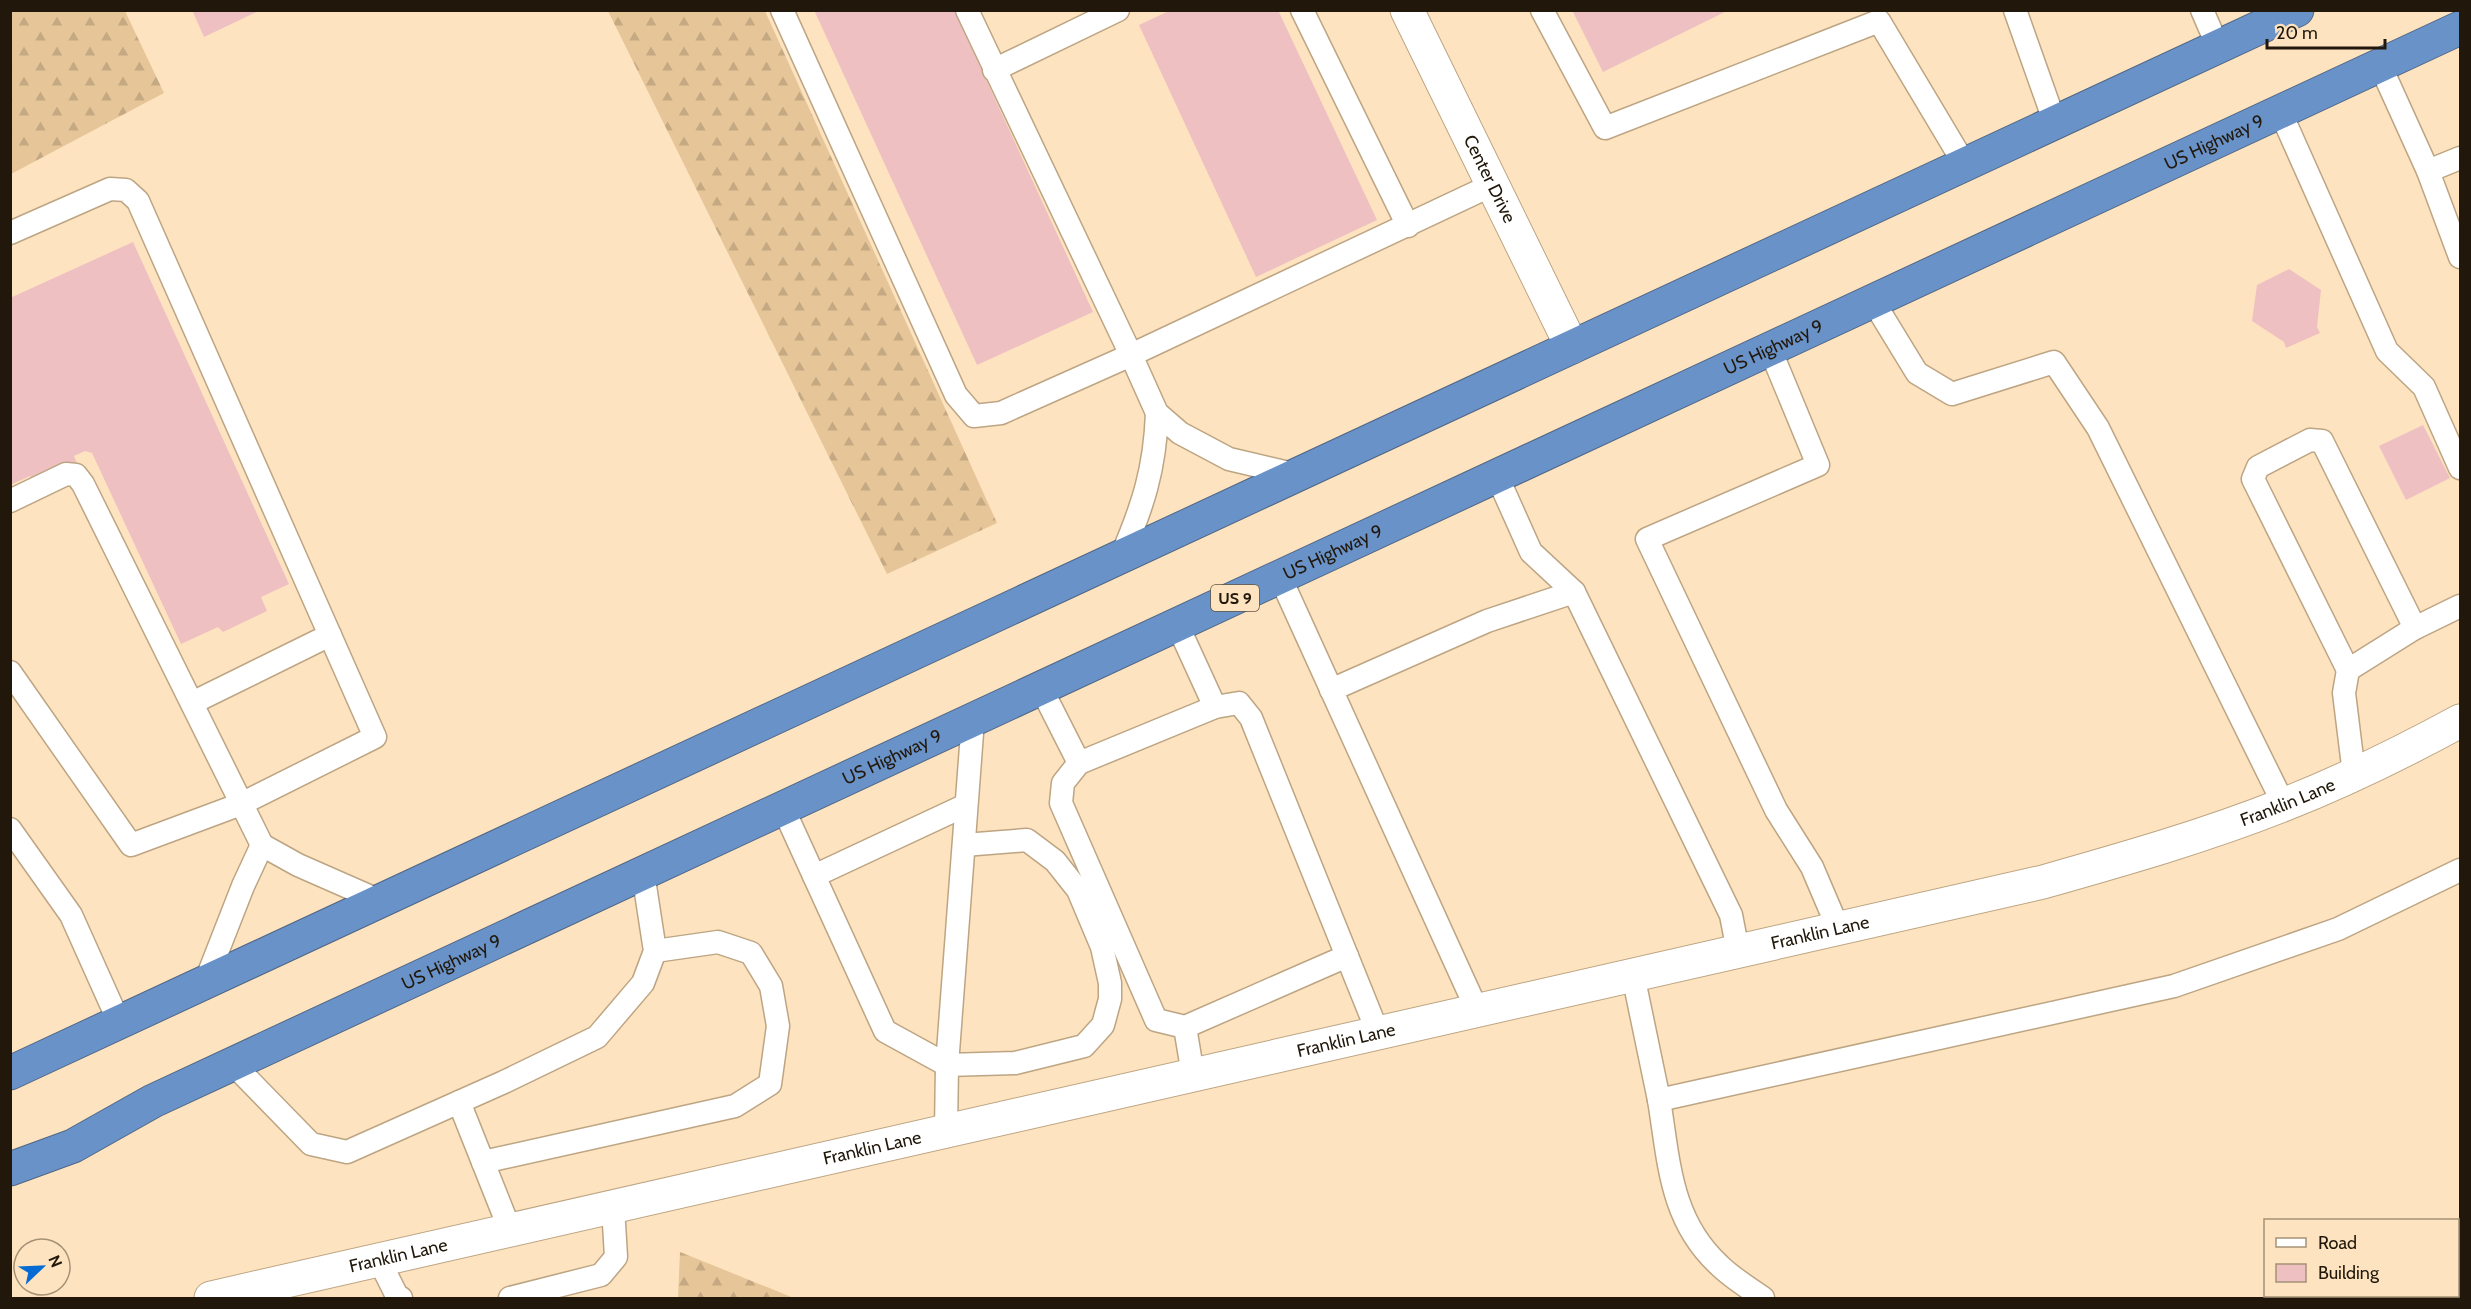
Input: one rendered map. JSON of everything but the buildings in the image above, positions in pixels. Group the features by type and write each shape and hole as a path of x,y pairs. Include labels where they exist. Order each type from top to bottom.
{"highway":[{"path":"10,1073 2297,10"},
{"name":"US Highway 9","path":"10,1169 73,1146 153,1101 2460,28"}],"street":[{"name":"Center Drive","path":"1407,10 1572,347"},
{"name":"Franklin Lane","path":"211,1299 2043,882 2164,848 2284,805 2394,756 2460,721"}],"lane":[{"path":"782,10 956,395 974,416 1001,413 1408,226 1491,185"},
{"path":"967,10 1157,413 1180,433 1229,459 1296,475"},
{"path":"994,70 1118,10"},
{"path":"1302,10 1408,226"},
{"path":"1542,10 1605,128 1876,16 1965,165"},
{"path":"2015,10 2055,123"},
{"path":"2202,10 2218,47"},
{"path":"2380,65 2428,171 2460,258"},
{"path":"2280,111 2387,351 2424,387 2460,468"},
{"path":"2428,171 2460,158"},
{"path":"10,233 110,189 126,190 138,201 375,737 241,804 131,845 10,672"},
{"path":"1873,301 1917,373 1952,394 2054,362 2098,428 2284,805"},
{"path":"1770,349 1818,465 1647,539 1776,810 1812,867 1838,928"},
{"path":"1121,556 1140,514 1150,479 1156,442 1157,413"},
{"path":"2354,774 2344,693 2348,670 2253,479 2258,467 2310,440 2322,441 2415,628"},
{"path":"10,501 66,474 76,475 83,484 262,845 298,865 380,901"},
{"path":"1497,476 1531,552 1574,592 1731,915 1738,951"},
{"path":"1280,577 1477,1010"},
{"path":"1331,690 1487,621 1574,592"},
{"path":"2348,670 2415,628 2460,606"},
{"path":"1177,624 1215,707"},
{"path":"192,703 330,635"},
{"path":"1041,688 1079,763"},
{"path":"1347,956 1185,1027 1156,1020 1061,803 1063,783 1079,763 1215,707 1239,703 1251,718 1347,956 1378,1033"},
{"path":"946,1131 947,1065 973,720"},
{"path":"814,876 966,806"},
{"path":"783,808 885,1031 947,1065 1015,1063 1084,1046 1103,1025 1110,999 1110,983 1102,947 1078,890 1055,861 1027,840 964,845"},
{"path":"10,829 71,915 119,1022"},
{"path":"205,982 262,845"},
{"path":"1659,1100 2174,986 2338,929 2460,870"},
{"path":"233,1064 311,1144 347,1152 459,1102 597,1036 643,983 655,951 643,873"},
{"path":"483,1162 735,1106 770,1084 778,1026 771,986 751,953 718,942 655,951"},
{"path":"1634,975 1676,1198 1695,1238 1719,1266 1763,1299"},
{"path":"1185,1027 1193,1075"},
{"path":"459,1102 510,1230"},
{"path":"510,1299 601,1275 616,1257 614,1207"},
{"path":"379,1260 397,1296 401,1299"}],"green space":[{"path":"11,10 125,11 164,93 11,174"},
{"path":"608,11 765,11 997,523 887,574"},
{"path":"680,1252 794,1298 678,1298"}]}
